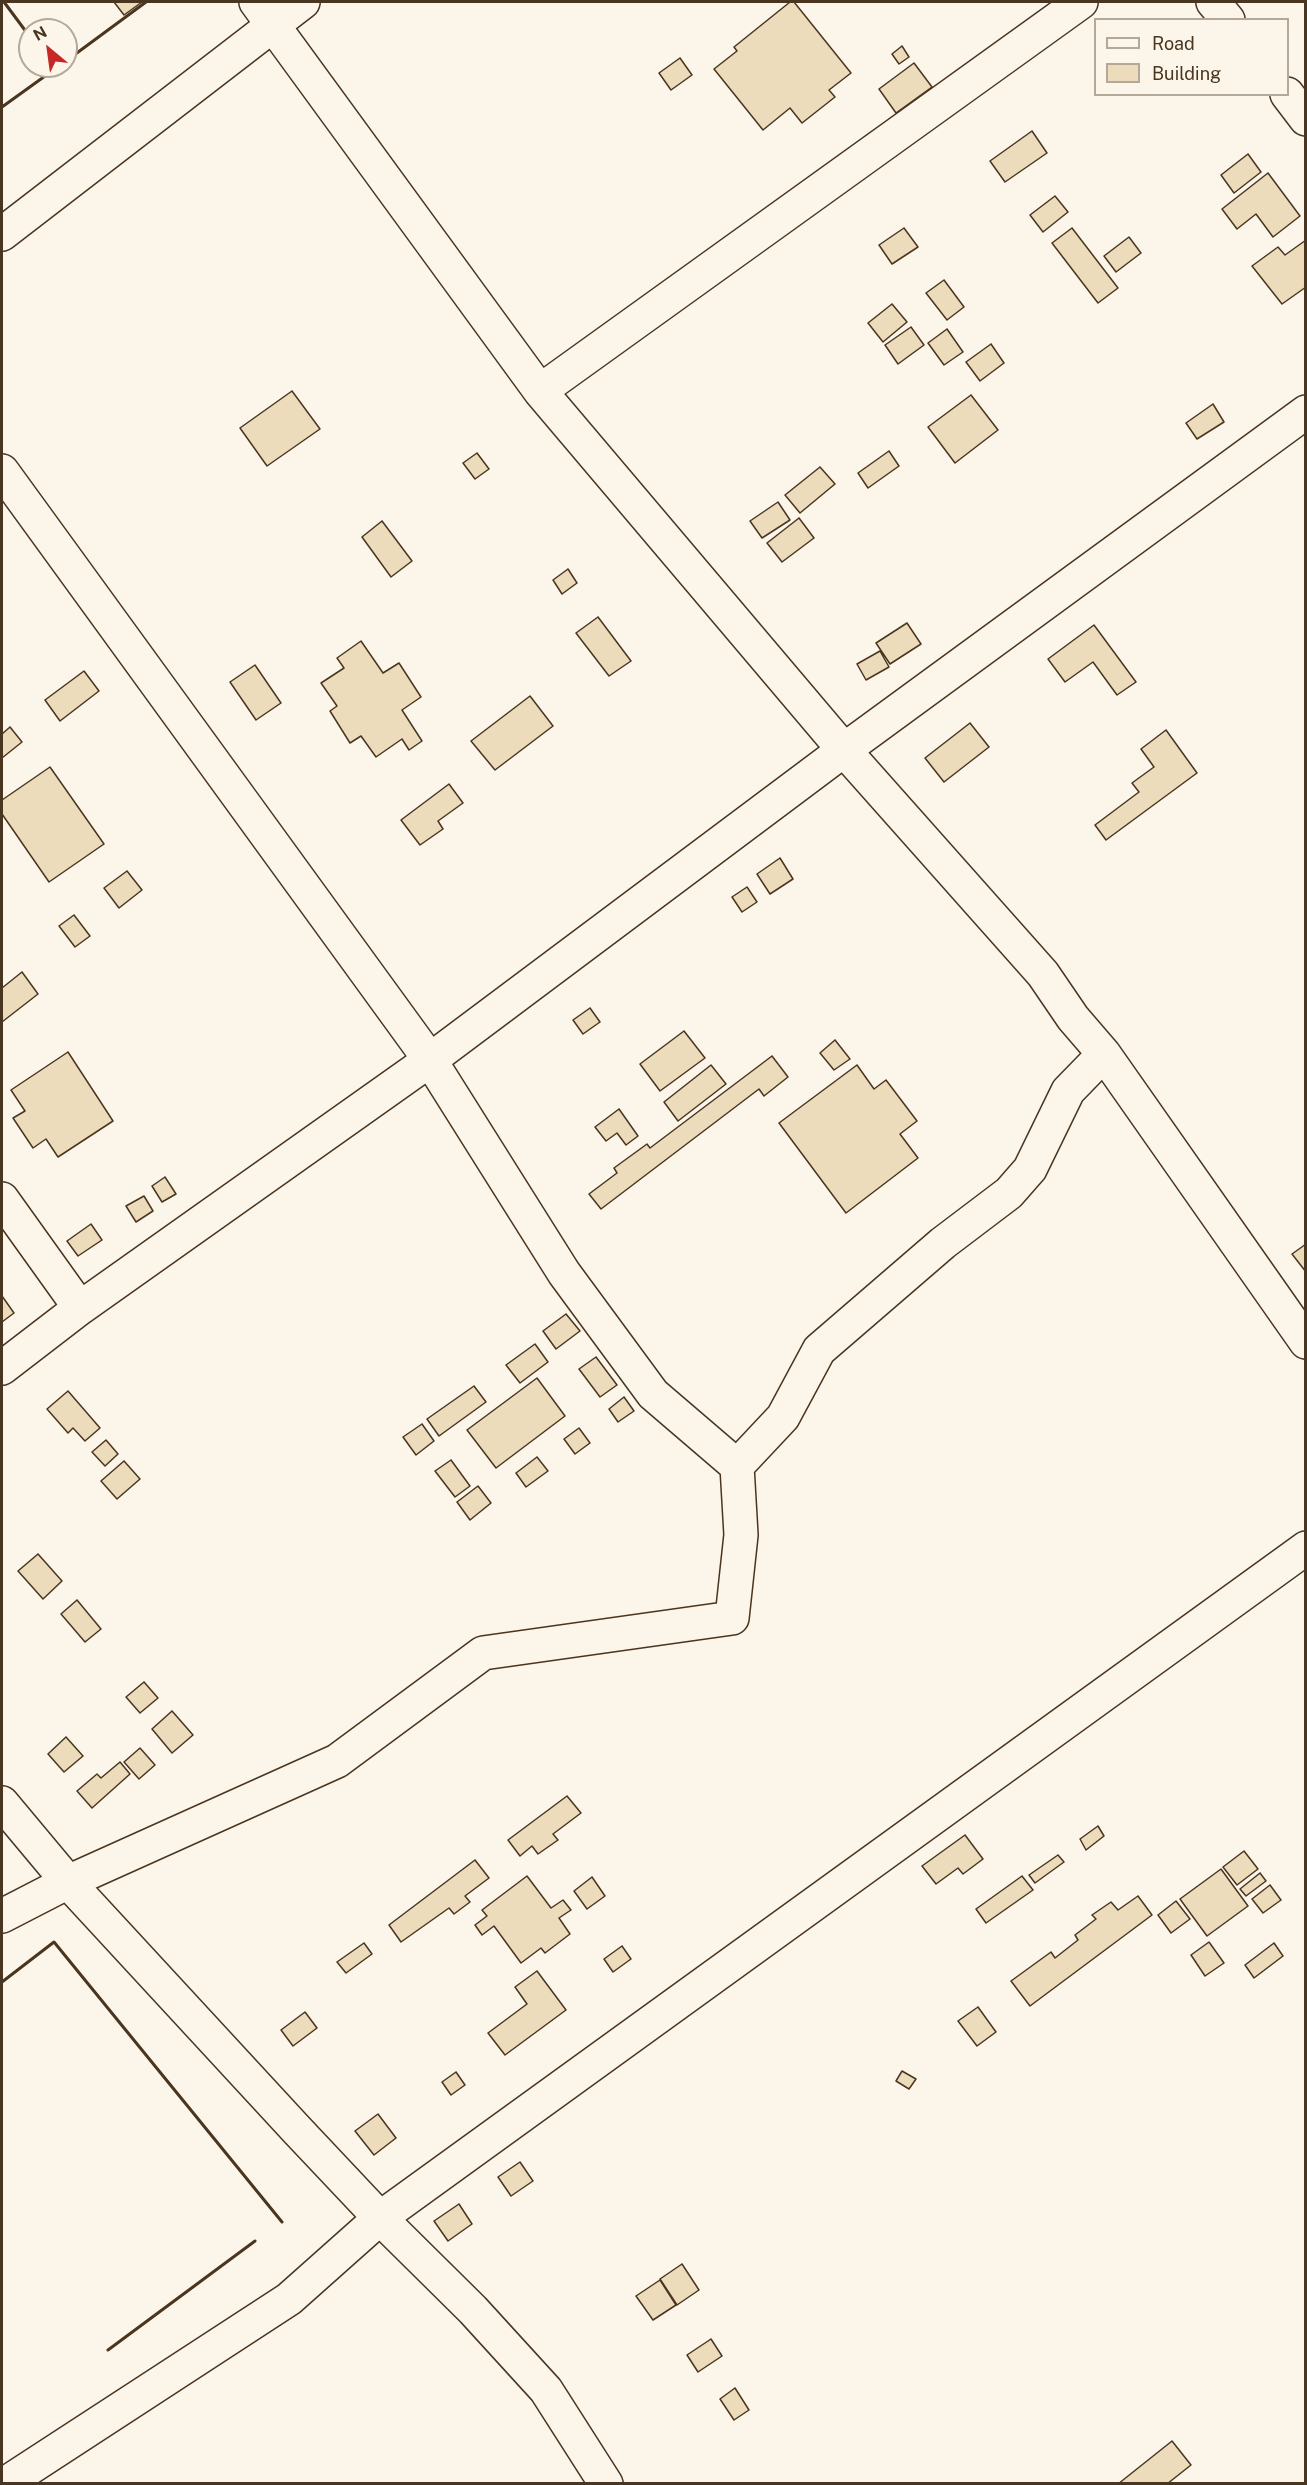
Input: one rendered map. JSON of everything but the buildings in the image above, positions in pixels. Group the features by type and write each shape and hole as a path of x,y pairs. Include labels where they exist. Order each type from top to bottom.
{"street":[{"path":"2,234 265,13 303,2"},
{"path":"540,391 1081,2"},
{"path":"1214,2 1226,18"},
{"path":"265,13 540,391 844,750 1043,974 1073,1018 1104,1054 1305,1342"},
{"path":"1288,96 1305,119"},
{"path":"2,1368 80,1308 430,1060 844,750 1305,412"},
{"path":"2,471 430,1060 564,1273 653,1394 737,1466 741,1535 732,1618 483,1653 337,1761 68,1882 2,1916"},
{"path":"737,1466 783,1417 819,1350 943,1243 1009,1193 1030,1169 1068,1091 1104,1054"},
{"path":"2,1199 80,1308"},
{"path":"5,2484 289,2299 380,2218 1305,1548"},
{"path":"2,1803 68,1882 380,2218 473,2310 546,2390 606,2484"}],"wall":[{"path":"4,2 18,21"},
{"path":"78,52 146,2"},
{"path":"2,107 42,78"},
{"path":"2,1982 54,1942 282,2222"},
{"path":"108,2350 255,2241"}]}
